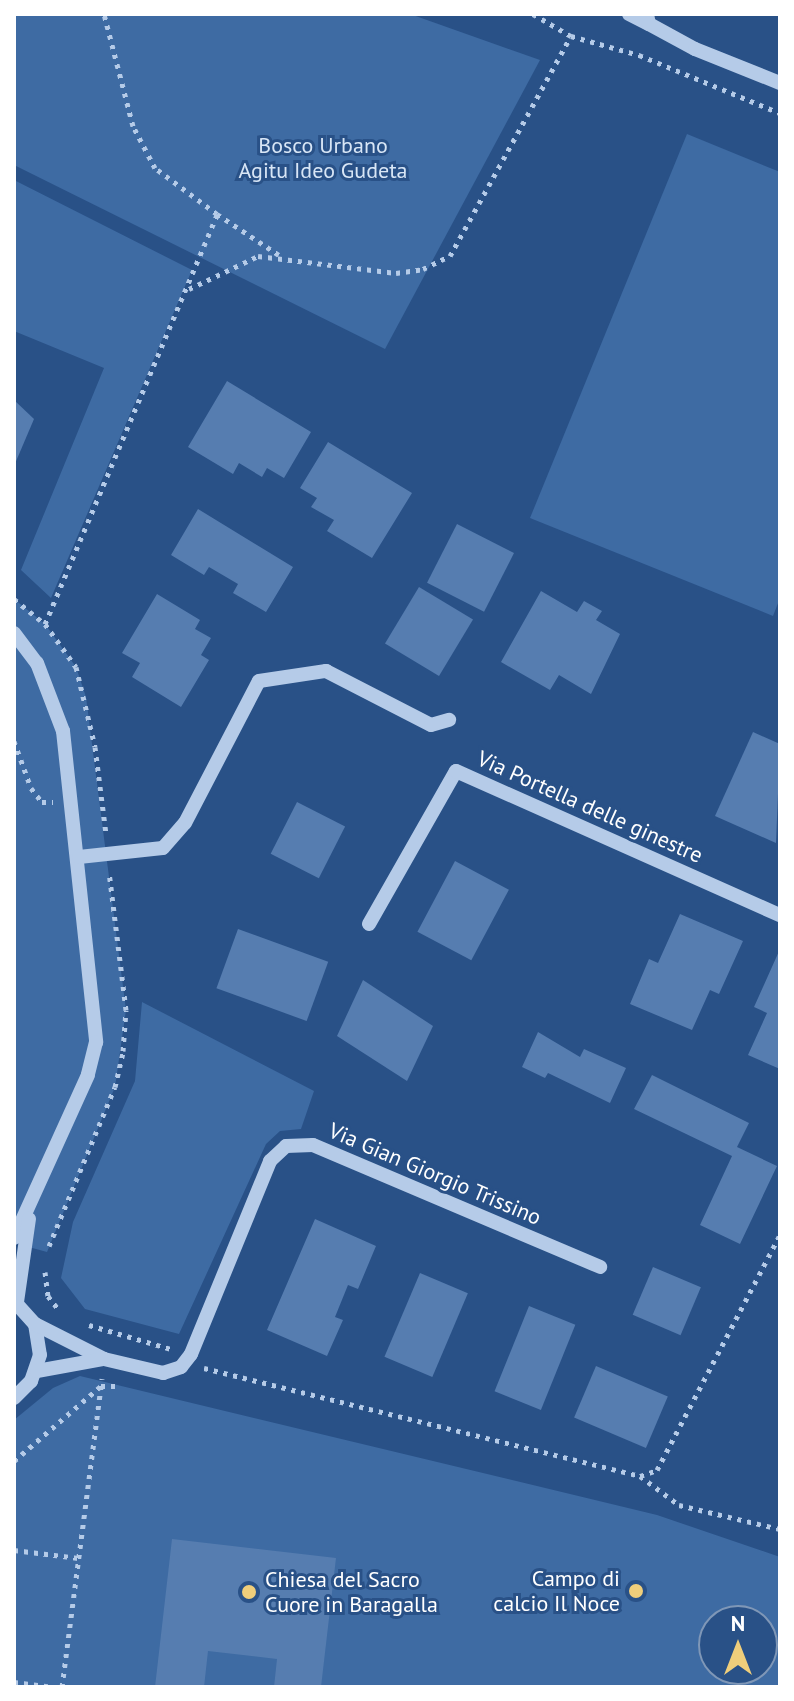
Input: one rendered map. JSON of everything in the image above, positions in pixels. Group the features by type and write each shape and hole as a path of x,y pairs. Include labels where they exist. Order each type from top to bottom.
{"street":[{"path":"629,14 648,19 780,83"},
{"path":"14,633 37,663 63,731 79,857 96,1042 88,1075 30,1212 14,1238"},
{"path":"79,857 163,848 185,823 259,681 326,671 431,725 449,720"},
{"name":"Via Portella delle ginestre","path":"369,924 456,771 780,915"},
{"name":"Via Gian Giorgio Trissino","path":"35,1324 104,1359 163,1373 181,1367 191,1354 270,1161 286,1146 313,1145 600,1267"},
{"path":"14,1398 37,1371 40,1340 35,1324 16,1301 30,1212"},
{"name":"Via Gian Giorgio Trissino","path":"37,1371 104,1359"}],"path":[{"path":"104,14 133,126 155,168 283,257"},
{"path":"533,14 571,36 639,55 780,113"},
{"path":"189,290 229,265 258,256 283,257 354,272 396,273 423,269 450,256 571,36"},
{"path":"14,599 45,624 189,290 217,214"},
{"path":"640,1476 657,1470 780,1235"},
{"path":"62,1687 104,1359"},
{"path":"194,1374 204,1367 640,1476 679,1505 780,1529"},
{"path":"14,1461 101,1386 131,1386"},
{"path":"14,1550 79,1558"},
{"path":"14,1682 54,1687"}],"green space":[{"name":"Bosco Urbano Agitu Ideo Gudeta","path":"14,14 410,14 540,60 385,349 14,165"},
{"path":"687,134 780,172 780,598 773,616 530,518"},
{"path":"14,180 192,270 51,598 21,570 104,368 14,331"},
{"path":"14,599 45,624 76,667 86,697 126,1010 115,1087 47,1252 14,1243"},
{"path":"142,1002 314,1091 301,1129 280,1131 266,1144 179,1334 85,1309 61,1278 73,1222 135,1081"},
{"path":"80,1376 657,1515 780,1557 780,1687 14,1687 14,1420 53,1388"}],"building":[{"path":"227,381 311,432 284,478 267,468 262,477 239,463 233,474 188,447"},
{"path":"14,400 34,419 14,466"},
{"path":"328,442 412,493 372,558 327,531 334,520 311,507 317,498 300,488"},
{"path":"198,509 293,567 266,612 233,593 238,584 209,567 204,575 171,555"},
{"path":"457,524 514,553 484,612 427,583"},
{"path":"419,587 473,619 439,676 385,644"},
{"path":"541,591 577,612 584,601 602,611 596,620 620,634 591,694 559,675 550,690 501,662"},
{"path":"157,594 200,620 195,629 211,638 201,655 209,660 181,707 132,677 140,663 122,653"},
{"path":"753,732 780,744 776,843 715,816"},
{"path":"297,802 345,827 319,878 271,854"},
{"path":"455,861 509,890 471,960 417,932"},
{"path":"680,914 743,941 719,994 710,990 692,1030 630,1004 649,959 658,963"},
{"path":"238,929 328,962 307,1021 216,988"},
{"path":"780,949 780,1069 748,1055 767,1013 754,1007"},
{"path":"363,980 433,1026 407,1081 337,1036"},
{"path":"538,1032 580,1057 584,1049 626,1068 610,1103 548,1073 545,1078 522,1067"},
{"path":"652,1075 749,1123 737,1147 777,1166 740,1244 700,1225 732,1156 634,1109"},
{"path":"315,1219 376,1246 358,1289 348,1285 335,1317 343,1320 327,1356 267,1330"},
{"path":"653,1267 701,1287 681,1335 633,1315"},
{"path":"420,1273 468,1293 432,1377 384,1357"},
{"path":"529,1306 575,1325 541,1410 495,1391"},
{"path":"596,1366 668,1396 646,1448 574,1418"},
{"name":"Chiesa del Sacro Cuore in Baragalla","path":"172,1539 336,1558 321,1687 274,1687 277,1659 208,1651 204,1687 155,1687"}],"place":[{"name":"Campo di calcio Il Noce","path":"636,1591"},
{"name":"Chiesa del Sacro Cuore in Baragalla","path":"249,1592"}]}
